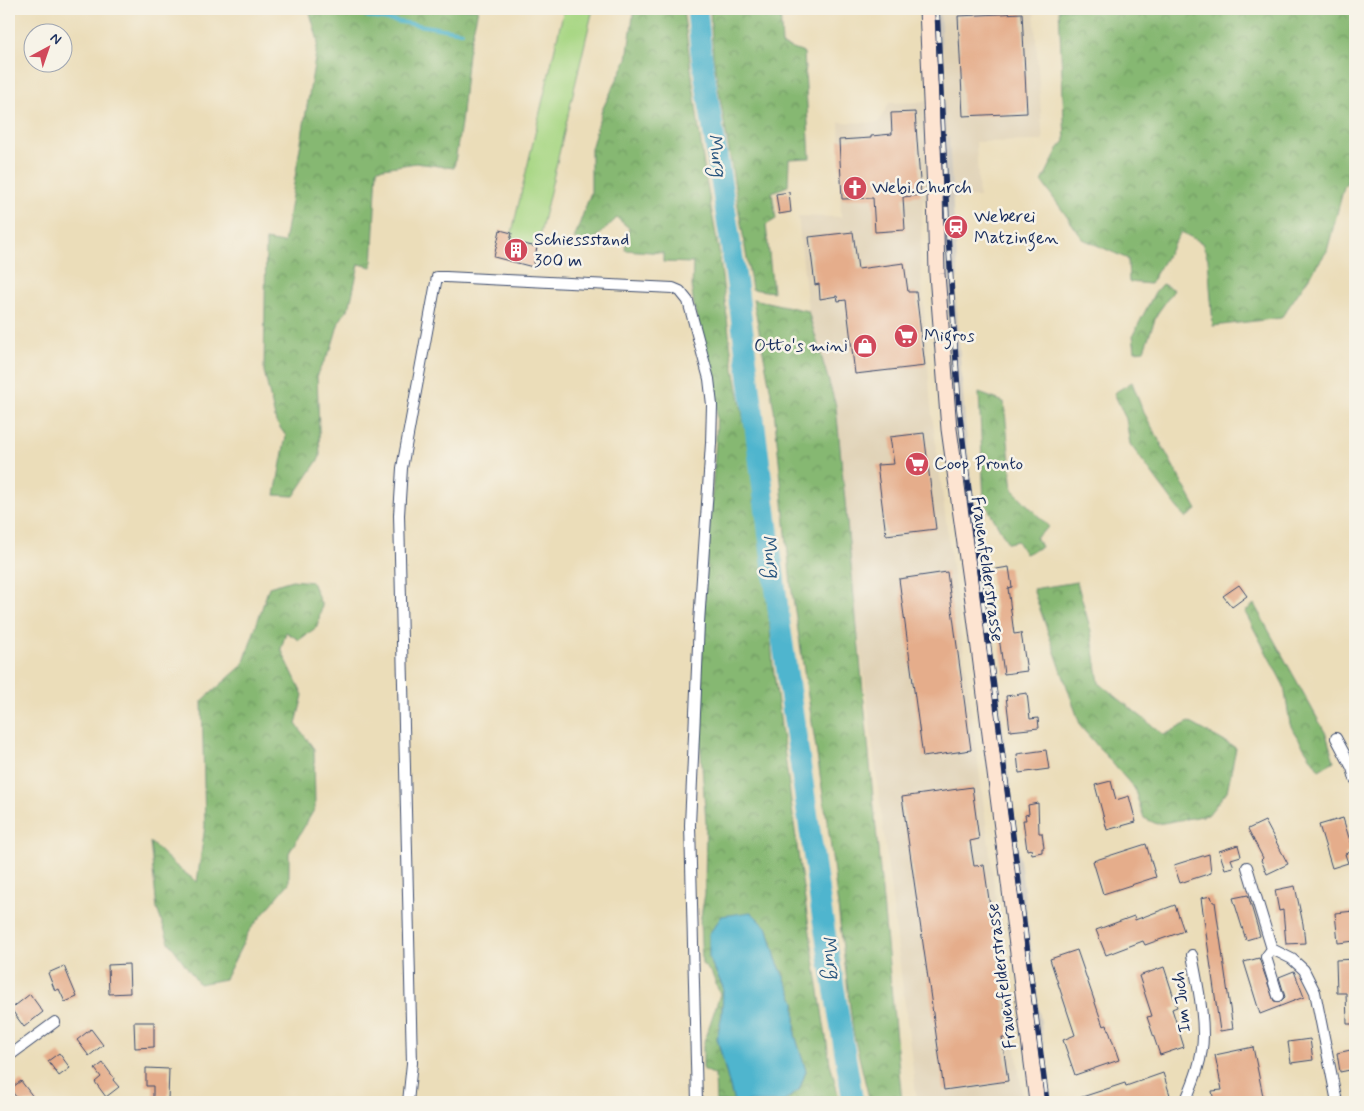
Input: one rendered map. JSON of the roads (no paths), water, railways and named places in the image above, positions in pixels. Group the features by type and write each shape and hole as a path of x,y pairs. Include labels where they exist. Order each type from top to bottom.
{"main road":[{"name":"Frauenfelderstrasse","path":"927,9 935,192 936,274 949,430 973,600 1037,1102"}],"street":[{"path":"408,1102 412,1063 399,515 402,468 437,277 446,277 673,288 680,291 688,301 709,379 712,405 699,623 690,825 697,1102"},
{"path":"1336,738 1352,768 1355,779"},
{"path":"1247,867 1272,949 1292,959 1304,970 1315,992 1336,1102"},
{"path":"1272,949 1266,957 1278,996"},
{"name":"Im Juch","path":"1185,1102 1197,1072 1203,1036 1199,995 1192,955"},
{"path":"9,1056 55,1022"}],"water":[{"path":"751,912 768,929 776,959 795,1002 795,1035 806,1071 799,1090 783,1102 734,1102 717,1038 722,1015 723,987 709,958 709,934 722,916"}],"waterway":[{"path":"351,9 369,17 462,32"},
{"name":"Murg","path":"697,9 701,52 737,285 780,624 822,914 853,1102"}],"railway":[{"path":"937,9 947,218 959,408 1047,1102"}],"place":[{"name":"Webi.Church","path":"855,188"},
{"name":"Weberei Matzingen","path":"956,227"},
{"name":"Schiessstand 300 m","path":"516,250"},
{"name":"Migros","path":"906,336"},
{"name":"Otto's mini","path":"865,346"},
{"name":"Coop Pronto","path":"917,464"}]}
